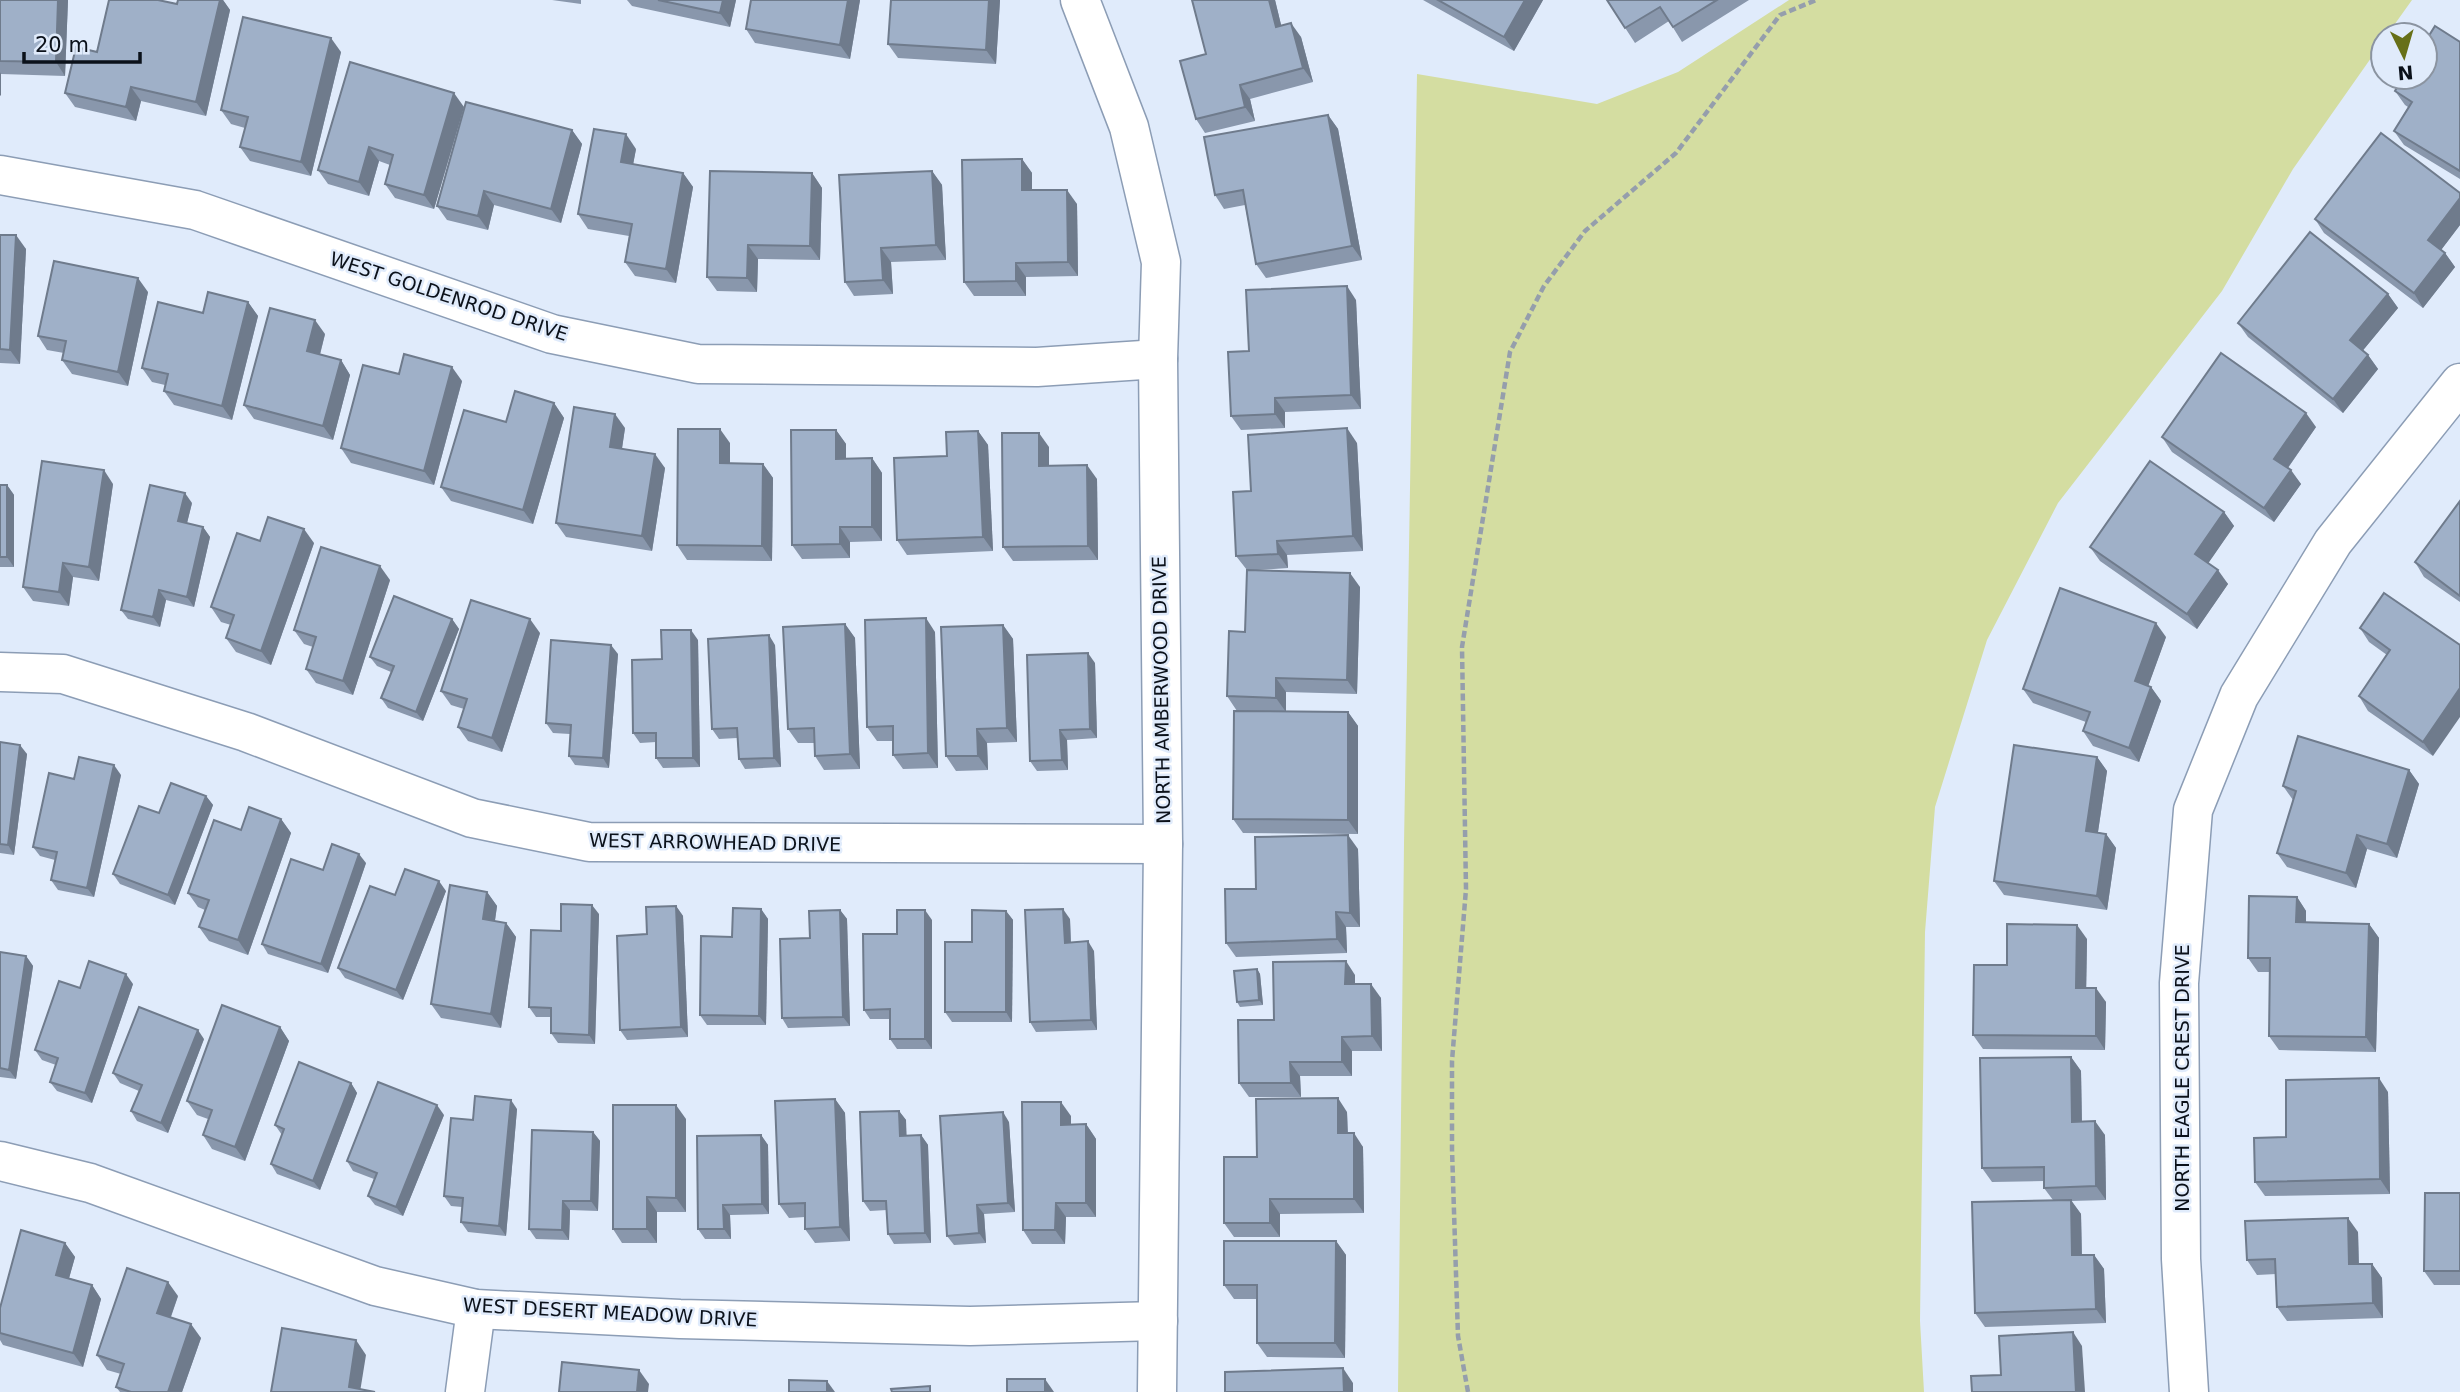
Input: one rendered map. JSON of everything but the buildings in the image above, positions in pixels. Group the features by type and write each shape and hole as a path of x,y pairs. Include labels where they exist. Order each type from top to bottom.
{"street":[{"name":"NORTH AMBERWOOD DRIVE","path":"1080,0 1129,127 1161,262 1158,359 1163,844 1157,1392"},
{"name":"WEST GOLDENROD DRIVE","path":"0,175 195,210 552,334 698,364 1037,367 1158,359"},
{"name":"NORTH EAGLE CREST DRIVE","path":"2189,1392 2181,1259 2179,984 2193,810 2239,695 2333,542 2460,383"},
{"name":"WEST ARROWHEAD DRIVE","path":"0,672 63,674 246,732 472,818 589,842 1163,844"},
{"name":"WEST DESERT MEADOW DRIVE","path":"0,1161 90,1183 375,1286 476,1309 680,1319 956,1325 1158,1321"},
{"path":"465,1392 476,1309"}],"path":[{"path":"1468,1392 1458,1336 1452,1137 1452,1061 1466,889 1467,802 1462,647 1510,352 1544,286 1585,231 1676,153 1780,15 1816,0"}],"green space":[{"path":"1789,0 2412,0 2397,21 2369,21 2369,61 2293,169 2222,291 2058,503 1987,640 1935,807 1925,932 1920,1321 1924,1392 1398,1392 1417,74 1597,104 1678,72"}]}
